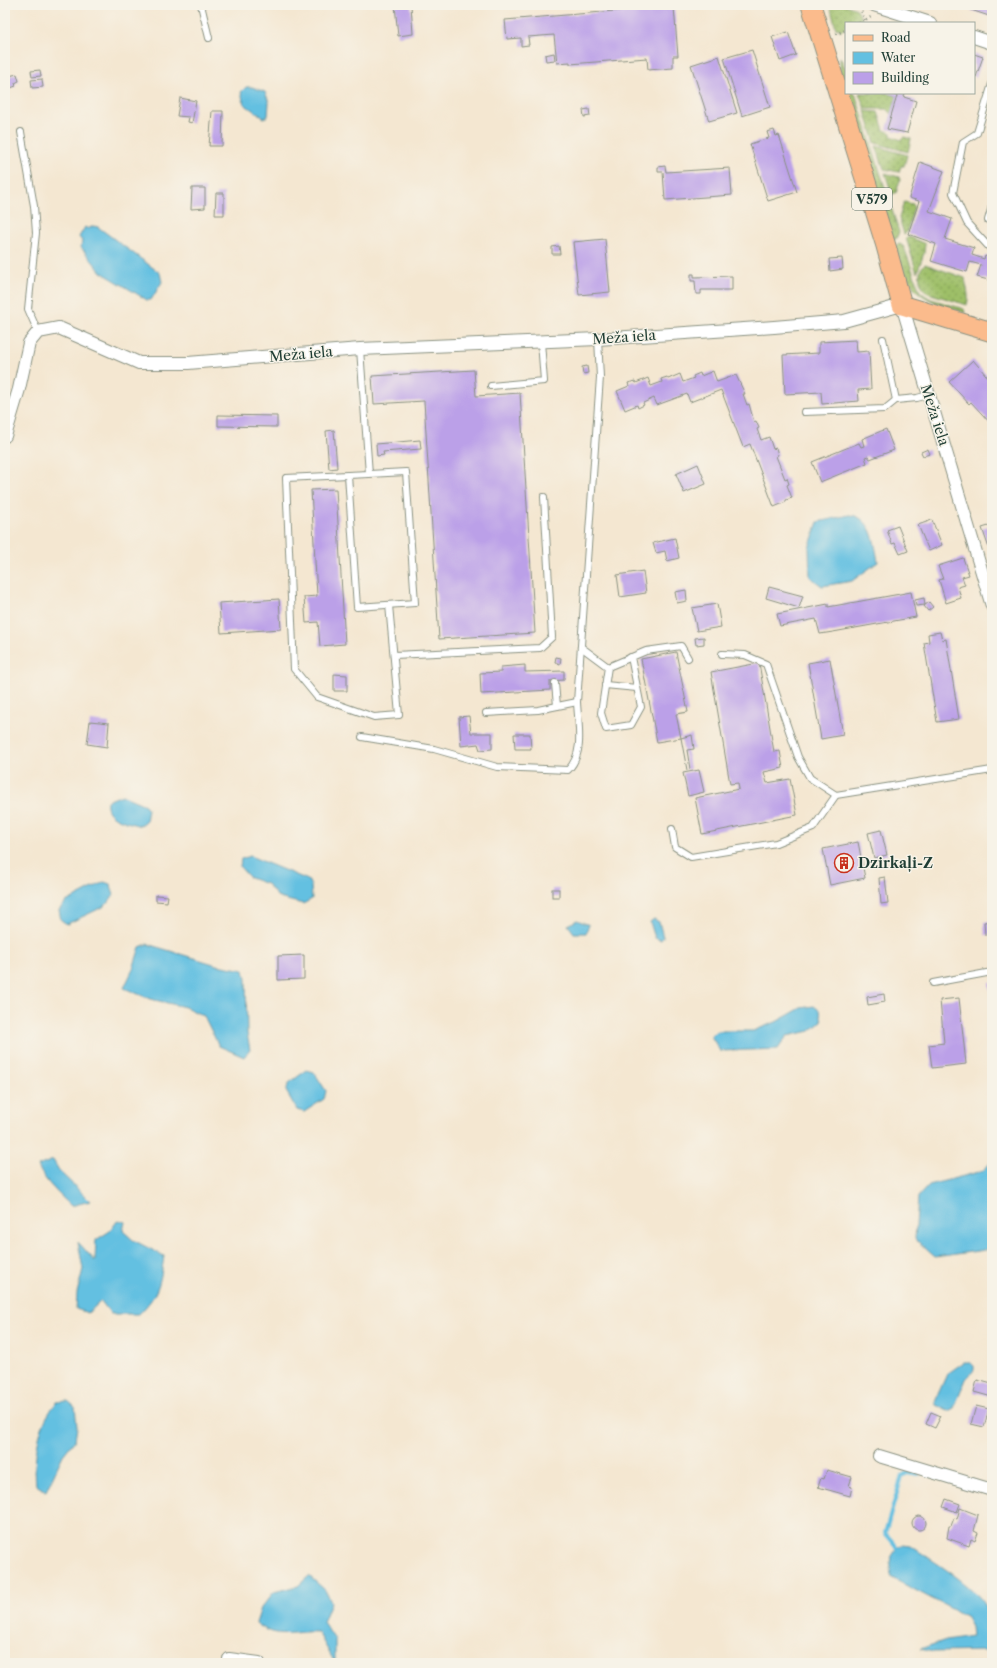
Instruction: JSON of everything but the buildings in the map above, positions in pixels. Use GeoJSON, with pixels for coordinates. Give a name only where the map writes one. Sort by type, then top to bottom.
{"type":"FeatureCollection","features":[{"type":"Feature","properties":{"kind":"main road","name":"V579"},"geometry":{"type":"LineString","coordinates":[[811,5],[886,246],[902,305]]}},
{"type":"Feature","properties":{"kind":"main road"},"geometry":{"type":"LineString","coordinates":[[902,305],[992,332]]}},
{"type":"Feature","properties":{"kind":"street"},"geometry":{"type":"LineString","coordinates":[[874,5],[927,22]]}},
{"type":"Feature","properties":{"kind":"street"},"geometry":{"type":"LineString","coordinates":[[975,37],[992,43]]}},
{"type":"Feature","properties":{"kind":"street","name":"Meža iela"},"geometry":{"type":"LineString","coordinates":[[38,332],[59,328],[139,363],[188,363],[360,349],[598,339],[844,320],[902,305],[992,606]]}},
{"type":"Feature","properties":{"kind":"street"},"geometry":{"type":"LineString","coordinates":[[5,436],[19,389],[29,343],[38,332]]}},
{"type":"Feature","properties":{"kind":"street"},"geometry":{"type":"LineString","coordinates":[[879,1456],[992,1490]]}},
{"type":"Feature","properties":{"kind":"street"},"geometry":{"type":"LineString","coordinates":[[229,1659],[259,1663]]}},
{"type":"Feature","properties":{"kind":"lane"},"geometry":{"type":"LineString","coordinates":[[201,5],[209,38]]}},
{"type":"Feature","properties":{"kind":"lane"},"geometry":{"type":"LineString","coordinates":[[992,84],[977,133],[963,142],[953,194],[967,223],[992,248]]}},
{"type":"Feature","properties":{"kind":"lane"},"geometry":{"type":"LineString","coordinates":[[21,132],[34,206],[36,233],[28,309],[38,332]]}},
{"type":"Feature","properties":{"kind":"lane"},"geometry":{"type":"LineString","coordinates":[[992,206],[988,220],[992,221]]}},
{"type":"Feature","properties":{"kind":"lane"},"geometry":{"type":"LineString","coordinates":[[362,737],[434,749],[497,767],[568,770],[575,763],[579,749],[577,702],[600,377],[598,339]]}},
{"type":"Feature","properties":{"kind":"lane"},"geometry":{"type":"LineString","coordinates":[[883,339],[896,400]]}},
{"type":"Feature","properties":{"kind":"lane"},"geometry":{"type":"LineString","coordinates":[[491,386],[544,381],[541,342]]}},
{"type":"Feature","properties":{"kind":"lane"},"geometry":{"type":"LineString","coordinates":[[360,349],[369,474]]}},
{"type":"Feature","properties":{"kind":"lane"},"geometry":{"type":"LineString","coordinates":[[804,412],[884,409],[896,400],[917,398],[928,395]]}},
{"type":"Feature","properties":{"kind":"lane"},"geometry":{"type":"LineString","coordinates":[[348,475],[357,607],[415,603],[406,472],[286,478],[294,668],[317,697],[374,717],[399,715],[389,605]]}},
{"type":"Feature","properties":{"kind":"lane"},"geometry":{"type":"LineString","coordinates":[[394,655],[540,648],[552,636],[544,497]]}},
{"type":"Feature","properties":{"kind":"lane"},"geometry":{"type":"LineString","coordinates":[[608,667],[646,650],[681,646],[688,658]]}},
{"type":"Feature","properties":{"kind":"lane"},"geometry":{"type":"LineString","coordinates":[[581,647],[608,667]]}},
{"type":"Feature","properties":{"kind":"lane"},"geometry":{"type":"LineString","coordinates":[[722,654],[745,655],[766,664],[798,757],[810,778],[836,795],[992,770]]}},
{"type":"Feature","properties":{"kind":"lane"},"geometry":{"type":"LineString","coordinates":[[608,667],[602,713],[606,729],[631,725],[641,707],[631,657]]}},
{"type":"Feature","properties":{"kind":"lane"},"geometry":{"type":"LineString","coordinates":[[555,683],[557,706]]}},
{"type":"Feature","properties":{"kind":"lane"},"geometry":{"type":"LineString","coordinates":[[605,685],[637,688]]}},
{"type":"Feature","properties":{"kind":"lane"},"geometry":{"type":"LineString","coordinates":[[486,713],[538,710],[577,702]]}},
{"type":"Feature","properties":{"kind":"lane"},"geometry":{"type":"LineString","coordinates":[[672,828],[675,847],[691,857],[776,843],[813,828],[836,795]]}},
{"type":"Feature","properties":{"kind":"lane"},"geometry":{"type":"LineString","coordinates":[[933,983],[992,972]]}},
{"type":"Feature","properties":{"kind":"path"},"geometry":{"type":"LineString","coordinates":[[860,8],[865,22]]}},
{"type":"Feature","properties":{"kind":"path"},"geometry":{"type":"LineString","coordinates":[[836,34],[845,30]]}},
{"type":"Feature","properties":{"kind":"green space"},"geometry":{"type":"Polygon","coordinates":[[[830,5],[846,5],[857,9],[862,20],[858,22],[845,22],[845,28],[840,31],[839,28],[836,29],[830,5]]]}},
{"type":"Feature","properties":{"kind":"green space"},"geometry":{"type":"Polygon","coordinates":[[[840,57],[845,67],[845,89],[840,73],[840,57]]]}},
{"type":"Feature","properties":{"kind":"green space"},"geometry":{"type":"Polygon","coordinates":[[[846,94],[855,94],[899,232],[896,239],[893,240],[846,94]]]}},
{"type":"Feature","properties":{"kind":"green space"},"geometry":{"type":"Polygon","coordinates":[[[859,94],[890,94],[897,96],[892,114],[887,109],[865,109],[859,94]]]}},
{"type":"Feature","properties":{"kind":"green space"},"geometry":{"type":"Polygon","coordinates":[[[865,111],[878,112],[884,130],[891,133],[891,136],[901,140],[904,137],[911,139],[908,152],[875,143],[865,111]]]}},
{"type":"Feature","properties":{"kind":"green space"},"geometry":{"type":"Polygon","coordinates":[[[876,146],[907,155],[904,166],[901,166],[899,172],[884,169],[876,146]]]}},
{"type":"Feature","properties":{"kind":"green space"},"geometry":{"type":"Polygon","coordinates":[[[885,173],[899,177],[900,180],[896,193],[892,194],[885,173]]]}},
{"type":"Feature","properties":{"kind":"green space"},"geometry":{"type":"Polygon","coordinates":[[[904,202],[913,204],[914,207],[907,232],[904,234],[899,218],[904,202]]]}},
{"type":"Feature","properties":{"kind":"green space"},"geometry":{"type":"Polygon","coordinates":[[[910,237],[925,244],[924,253],[917,273],[906,238],[910,237]]]}},
{"type":"Feature","properties":{"kind":"green space"},"geometry":{"type":"Polygon","coordinates":[[[900,244],[904,247],[920,292],[931,299],[964,309],[965,313],[936,303],[918,292],[911,284],[900,262],[895,246],[900,244]]]}},
{"type":"Feature","properties":{"kind":"green space"},"geometry":{"type":"Polygon","coordinates":[[[925,264],[965,278],[968,294],[967,305],[928,293],[922,287],[920,279],[920,271],[925,264]]]}},
{"type":"Feature","properties":{"kind":"water"},"geometry":{"type":"Polygon","coordinates":[[[246,87],[252,87],[265,92],[269,102],[268,116],[264,118],[244,104],[241,92],[246,87]]]}},
{"type":"Feature","properties":{"kind":"water"},"geometry":{"type":"Polygon","coordinates":[[[93,226],[98,227],[160,273],[162,282],[151,300],[147,300],[101,272],[81,247],[82,241],[79,237],[85,227],[88,229],[93,226]]]}},
{"type":"Feature","properties":{"kind":"water"},"geometry":{"type":"Polygon","coordinates":[[[849,515],[863,520],[871,532],[874,539],[878,562],[852,581],[822,586],[810,577],[809,548],[818,522],[849,515]]]}},
{"type":"Feature","properties":{"kind":"water"},"geometry":{"type":"Polygon","coordinates":[[[122,795],[145,805],[148,809],[146,821],[140,826],[123,821],[112,816],[109,812],[107,801],[122,795]]]}},
{"type":"Feature","properties":{"kind":"water"},"geometry":{"type":"Polygon","coordinates":[[[250,856],[308,880],[311,886],[312,899],[303,904],[279,898],[267,884],[250,878],[240,867],[241,859],[250,856]]]}},
{"type":"Feature","properties":{"kind":"water"},"geometry":{"type":"Polygon","coordinates":[[[104,882],[110,884],[114,895],[105,906],[67,924],[61,920],[59,910],[66,902],[104,882]]]}},
{"type":"Feature","properties":{"kind":"water"},"geometry":{"type":"Polygon","coordinates":[[[654,919],[659,922],[663,937],[661,940],[655,938],[650,922],[654,919]]]}},
{"type":"Feature","properties":{"kind":"water"},"geometry":{"type":"Polygon","coordinates":[[[577,920],[589,925],[586,933],[574,933],[568,925],[577,920]]]}},
{"type":"Feature","properties":{"kind":"water"},"geometry":{"type":"Polygon","coordinates":[[[147,944],[217,965],[244,970],[246,979],[247,1033],[250,1050],[244,1057],[219,1046],[204,1016],[185,1007],[150,999],[124,988],[133,969],[140,947],[147,944]]]}},
{"type":"Feature","properties":{"kind":"water"},"geometry":{"type":"Polygon","coordinates":[[[814,1006],[820,1011],[822,1021],[810,1031],[787,1036],[778,1049],[720,1051],[711,1036],[718,1031],[753,1031],[776,1022],[801,1008],[814,1006]]]}},
{"type":"Feature","properties":{"kind":"water"},"geometry":{"type":"Polygon","coordinates":[[[307,1070],[314,1072],[326,1091],[324,1099],[304,1112],[297,1110],[286,1091],[289,1083],[307,1070]]]}},
{"type":"Feature","properties":{"kind":"water"},"geometry":{"type":"Polygon","coordinates":[[[53,1160],[60,1172],[90,1201],[71,1206],[53,1188],[44,1177],[38,1166],[53,1160]]]}},
{"type":"Feature","properties":{"kind":"water"},"geometry":{"type":"Polygon","coordinates":[[[992,1161],[992,1249],[935,1257],[915,1239],[918,1197],[929,1185],[983,1171],[992,1161]]]}},
{"type":"Feature","properties":{"kind":"water"},"geometry":{"type":"Polygon","coordinates":[[[118,1220],[125,1222],[123,1231],[133,1240],[164,1256],[158,1288],[146,1307],[139,1314],[111,1314],[101,1301],[88,1313],[76,1309],[77,1293],[83,1269],[78,1242],[95,1261],[96,1240],[110,1231],[118,1220]]]}},
{"type":"Feature","properties":{"kind":"water"},"geometry":{"type":"Polygon","coordinates":[[[964,1362],[970,1362],[974,1366],[974,1370],[966,1379],[954,1408],[948,1411],[936,1405],[935,1401],[947,1374],[964,1362]]]}},
{"type":"Feature","properties":{"kind":"water"},"geometry":{"type":"Polygon","coordinates":[[[68,1401],[75,1407],[77,1427],[75,1440],[63,1455],[46,1491],[36,1485],[35,1463],[38,1441],[45,1420],[57,1402],[68,1401]]]}},
{"type":"Feature","properties":{"kind":"water"},"geometry":{"type":"Polygon","coordinates":[[[901,1545],[911,1546],[941,1566],[963,1582],[981,1600],[989,1613],[992,1630],[992,1651],[933,1652],[920,1649],[946,1640],[972,1636],[971,1627],[965,1616],[892,1578],[890,1560],[901,1545]]]}},
{"type":"Feature","properties":{"kind":"water"},"geometry":{"type":"Polygon","coordinates":[[[309,1576],[325,1590],[331,1602],[323,1622],[335,1640],[335,1663],[318,1632],[286,1634],[271,1632],[256,1623],[261,1608],[274,1592],[298,1586],[309,1576]]]}},
{"type":"Feature","properties":{"kind":"waterway"},"geometry":{"type":"LineString","coordinates":[[898,1548],[885,1533],[902,1476],[907,1473],[918,1475]]}},
{"type":"Feature","properties":{"kind":"place","name":"Dzirkaļi-Z"},"geometry":{"type":"Point","coordinates":[844,863]}}]}
